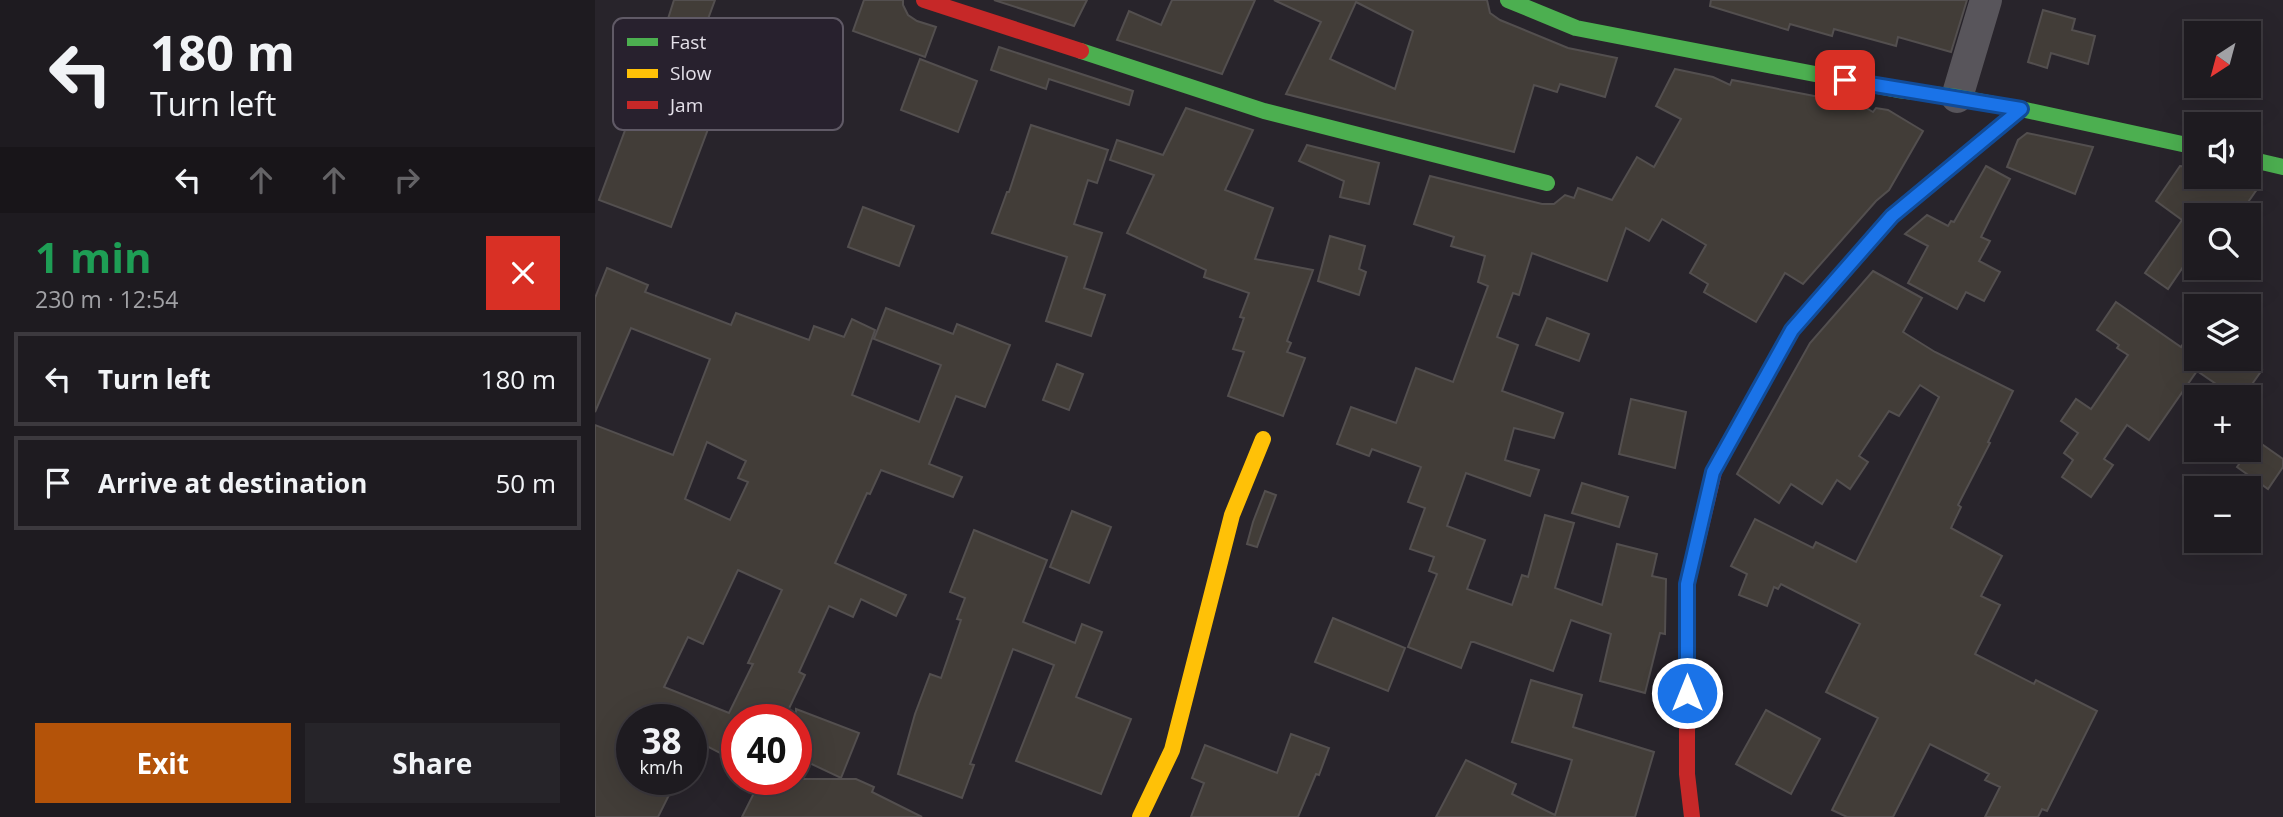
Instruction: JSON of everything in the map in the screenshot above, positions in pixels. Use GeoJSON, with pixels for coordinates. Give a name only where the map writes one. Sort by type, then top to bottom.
{"type":"FeatureCollection","features":[{"type":"Feature","properties":{"kind":"street"},"geometry":{"type":"LineString","coordinates":[[924,0],[1264,111],[1547,183]]}},
{"type":"Feature","properties":{"kind":"street"},"geometry":{"type":"LineString","coordinates":[[1508,0],[1576,28],[1898,90],[2021,109],[2184,144]]}},
{"type":"Feature","properties":{"kind":"street"},"geometry":{"type":"LineString","coordinates":[[1957,97],[1986,0]]}},
{"type":"Feature","properties":{"kind":"street"},"geometry":{"type":"LineString","coordinates":[[1692,817],[1687,774],[1687,584],[1713,472],[1792,330],[1892,216],[2021,109]]}},
{"type":"Feature","properties":{"kind":"street"},"geometry":{"type":"LineString","coordinates":[[2261,162],[2283,167]]}},
{"type":"Feature","properties":{"kind":"street"},"geometry":{"type":"LineString","coordinates":[[1140,817],[1171,750],[1232,515],[1263,439]]}},
{"type":"Feature","properties":{"kind":"building"},"geometry":{"type":"Polygon","coordinates":[[[674,0],[715,0],[708,18],[668,18],[674,0]]]}},
{"type":"Feature","properties":{"kind":"building"},"geometry":{"type":"Polygon","coordinates":[[[864,0],[903,0],[908,15],[936,27],[925,57],[853,31],[864,0]]]}},
{"type":"Feature","properties":{"kind":"building"},"geometry":{"type":"Polygon","coordinates":[[[994,0],[1087,0],[1074,26],[994,0]]]}},
{"type":"Feature","properties":{"kind":"building"},"geometry":{"type":"Polygon","coordinates":[[[1172,0],[1255,0],[1222,74],[1117,40],[1129,11],[1161,25],[1172,0]]]}},
{"type":"Feature","properties":{"kind":"building"},"geometry":{"type":"Polygon","coordinates":[[[1274,0],[1487,0],[1490,13],[1500,20],[1568,48],[1617,58],[1605,97],[1560,84],[1557,92],[1534,85],[1514,152],[1286,94],[1321,22],[1274,0]],[[1356,2],[1330,59],[1395,89],[1413,31],[1356,2]]]}},
{"type":"Feature","properties":{"kind":"building"},"geometry":{"type":"Polygon","coordinates":[[[1711,0],[1967,0],[1951,52],[1898,37],[1896,46],[1834,29],[1832,36],[1790,24],[1788,30],[1710,6],[1711,0]]]}},
{"type":"Feature","properties":{"kind":"building"},"geometry":{"type":"Polygon","coordinates":[[[2043,10],[2075,19],[2072,30],[2095,36],[2088,64],[2051,53],[2047,68],[2028,62],[2043,10]]]}},
{"type":"Feature","properties":{"kind":"building"},"geometry":{"type":"Polygon","coordinates":[[[999,47],[1133,91],[1129,105],[1049,79],[1046,89],[991,70],[999,47]]]}},
{"type":"Feature","properties":{"kind":"building"},"geometry":{"type":"Polygon","coordinates":[[[920,59],[977,81],[958,132],[901,110],[920,59]]]}},
{"type":"Feature","properties":{"kind":"building"},"geometry":{"type":"Polygon","coordinates":[[[1675,69],[1713,77],[1730,85],[1732,80],[1861,105],[1873,112],[1876,108],[1888,110],[1923,131],[1889,190],[1876,201],[1803,284],[1785,273],[1756,322],[1704,292],[1708,284],[1690,273],[1706,245],[1662,219],[1649,241],[1626,228],[1607,281],[1532,253],[1519,295],[1513,293],[1497,337],[1518,345],[1502,391],[1563,413],[1554,438],[1514,428],[1505,460],[1539,470],[1530,496],[1466,473],[1447,526],[1485,540],[1467,589],[1512,605],[1522,575],[1528,577],[1545,515],[1574,523],[1555,588],[1602,605],[1617,544],[1657,554],[1652,576],[1666,579],[1665,634],[1660,633],[1645,693],[1600,681],[1611,634],[1571,620],[1553,671],[1474,642],[1471,642],[1461,668],[1408,647],[1437,574],[1429,571],[1434,557],[1410,549],[1425,508],[1408,502],[1421,467],[1372,449],[1369,456],[1337,444],[1351,407],[1396,423],[1416,368],[1453,382],[1488,286],[1478,282],[1485,256],[1451,246],[1454,237],[1414,224],[1430,176],[1542,204],[1554,204],[1565,195],[1574,198],[1578,188],[1612,200],[1637,157],[1654,167],[1681,119],[1656,106],[1675,69]]]}},
{"type":"Feature","properties":{"kind":"building"},"geometry":{"type":"Polygon","coordinates":[[[1186,108],[1253,130],[1225,190],[1273,208],[1255,259],[1313,270],[1287,341],[1291,343],[1287,352],[1305,358],[1283,416],[1228,396],[1244,352],[1233,349],[1249,293],[1204,277],[1206,270],[1127,233],[1154,175],[1110,160],[1117,140],[1163,155],[1186,108]]]}},
{"type":"Feature","properties":{"kind":"building"},"geometry":{"type":"Polygon","coordinates":[[[1031,125],[1108,150],[1097,183],[1088,180],[1074,224],[1102,233],[1084,288],[1105,295],[1091,336],[1046,321],[1067,257],[992,233],[1031,125]]]}},
{"type":"Feature","properties":{"kind":"building"},"geometry":{"type":"Polygon","coordinates":[[[625,130],[708,130],[671,227],[599,200],[625,130]]]}},
{"type":"Feature","properties":{"kind":"building"},"geometry":{"type":"Polygon","coordinates":[[[2027,133],[2093,147],[2075,194],[2007,167],[2018,140],[2027,133]]]}},
{"type":"Feature","properties":{"kind":"building"},"geometry":{"type":"Polygon","coordinates":[[[1307,145],[1379,163],[1369,204],[1340,197],[1344,181],[1299,161],[1307,145]]]}},
{"type":"Feature","properties":{"kind":"building"},"geometry":{"type":"Polygon","coordinates":[[[1986,166],[2010,179],[1981,237],[1990,241],[1979,261],[2000,272],[1984,301],[1966,292],[1957,309],[1908,283],[1928,246],[1905,234],[1927,215],[1948,226],[1951,221],[1954,222],[1986,166]]]}},
{"type":"Feature","properties":{"kind":"building"},"geometry":{"type":"Polygon","coordinates":[[[2180,166],[2184,166],[2184,189],[2257,189],[2247,203],[2184,203],[2184,266],[2168,289],[2145,273],[2182,220],[2156,201],[2180,166]]]}},
{"type":"Feature","properties":{"kind":"building"},"geometry":{"type":"Polygon","coordinates":[[[863,207],[914,226],[899,266],[848,247],[863,207]]]}},
{"type":"Feature","properties":{"kind":"building"},"geometry":{"type":"Polygon","coordinates":[[[1330,236],[1365,246],[1359,269],[1366,272],[1359,295],[1318,281],[1330,236]]]}},
{"type":"Feature","properties":{"kind":"building"},"geometry":{"type":"Polygon","coordinates":[[[607,268],[648,285],[645,292],[731,325],[736,313],[809,340],[814,326],[844,337],[852,319],[875,330],[852,395],[919,422],[941,365],[874,339],[886,308],[953,334],[957,324],[1010,345],[985,407],[956,396],[929,464],[962,477],[953,497],[881,470],[870,494],[867,493],[835,563],[906,595],[896,616],[861,599],[853,617],[829,606],[799,672],[805,675],[791,704],[733,704],[753,664],[748,663],[782,590],[738,570],[703,644],[688,637],[664,687],[706,704],[616,704],[616,795],[669,795],[658,817],[595,817],[595,425],[673,455],[710,359],[631,328],[595,412],[595,298],[607,268]],[[707,442],[685,499],[730,520],[748,482],[738,478],[746,461],[707,442]]]}},
{"type":"Feature","properties":{"kind":"building"},"geometry":{"type":"Polygon","coordinates":[[[1873,271],[1922,298],[1903,332],[1935,352],[2013,391],[1958,505],[1961,507],[1951,528],[2002,556],[1981,596],[2000,605],[1975,654],[2034,684],[2036,680],[2097,711],[2047,811],[2042,809],[2038,817],[1985,817],[2000,787],[1985,780],[1989,774],[1930,744],[1893,817],[1847,817],[1832,810],[1878,718],[1826,692],[1860,624],[1781,584],[1778,589],[1774,587],[1767,606],[1739,595],[1747,574],[1731,566],[1755,519],[1813,548],[1816,542],[1856,562],[1939,397],[1920,385],[1899,416],[1889,411],[1859,456],[1868,462],[1850,489],[1837,480],[1822,504],[1791,484],[1779,503],[1737,474],[1810,343],[1873,271]]]}},
{"type":"Feature","properties":{"kind":"building"},"geometry":{"type":"Polygon","coordinates":[[[2116,302],[2181,347],[2184,342],[2184,371],[2197,371],[2187,385],[2184,385],[2184,390],[2149,440],[2127,425],[2104,459],[2113,465],[2091,497],[2062,477],[2073,460],[2064,453],[2078,433],[2061,421],[2076,399],[2091,409],[2128,355],[2117,348],[2119,345],[2097,330],[2116,302]]]}},
{"type":"Feature","properties":{"kind":"building"},"geometry":{"type":"Polygon","coordinates":[[[1547,318],[1589,334],[1579,361],[1536,345],[1547,318]]]}},
{"type":"Feature","properties":{"kind":"building"},"geometry":{"type":"Polygon","coordinates":[[[1057,364],[1083,374],[1069,410],[1043,400],[1057,364]]]}},
{"type":"Feature","properties":{"kind":"building"},"geometry":{"type":"Polygon","coordinates":[[[2262,370],[2251,385],[2217,385],[2197,371],[2262,370]]]}},
{"type":"Feature","properties":{"kind":"building"},"geometry":{"type":"Polygon","coordinates":[[[1631,399],[1686,412],[1675,468],[1619,454],[1631,399]]]}},
{"type":"Feature","properties":{"kind":"building"},"geometry":{"type":"Polygon","coordinates":[[[2261,444],[2283,459],[2283,467],[2268,489],[2261,484],[2261,476],[2250,476],[2237,467],[2241,462],[2261,462],[2261,444]]]}},
{"type":"Feature","properties":{"kind":"building"},"geometry":{"type":"Polygon","coordinates":[[[1582,483],[1628,497],[1619,527],[1572,513],[1582,483]]]}},
{"type":"Feature","properties":{"kind":"building"},"geometry":{"type":"Polygon","coordinates":[[[1265,491],[1276,495],[1257,547],[1247,544],[1265,491]]]}},
{"type":"Feature","properties":{"kind":"building"},"geometry":{"type":"Polygon","coordinates":[[[1072,511],[1111,527],[1089,583],[1050,567],[1072,511]]]}},
{"type":"Feature","properties":{"kind":"building"},"geometry":{"type":"Polygon","coordinates":[[[974,530],[1047,560],[1023,622],[1075,643],[1082,624],[1102,632],[1076,697],[1131,719],[1101,794],[1016,761],[1054,665],[1013,649],[970,764],[974,765],[962,798],[898,774],[930,674],[941,678],[961,620],[957,619],[965,598],[950,592],[974,530]]]}},
{"type":"Feature","properties":{"kind":"building"},"geometry":{"type":"Polygon","coordinates":[[[1333,618],[1405,648],[1388,691],[1315,662],[1333,618]]]}},
{"type":"Feature","properties":{"kind":"building"},"geometry":{"type":"Polygon","coordinates":[[[1531,680],[1582,695],[1573,727],[1654,752],[1635,817],[1436,817],[1466,760],[1516,784],[1512,794],[1555,815],[1572,760],[1512,742],[1531,680]]]}},
{"type":"Feature","properties":{"kind":"building"},"geometry":{"type":"Polygon","coordinates":[[[707,704],[721,710],[720,753],[707,746],[707,704]]]}},
{"type":"Feature","properties":{"kind":"building"},"geometry":{"type":"Polygon","coordinates":[[[1766,710],[1820,739],[1791,794],[1736,764],[1766,710]]]}},
{"type":"Feature","properties":{"kind":"building"},"geometry":{"type":"Polygon","coordinates":[[[812,715],[859,733],[841,778],[812,764],[812,715]]]}},
{"type":"Feature","properties":{"kind":"building"},"geometry":{"type":"Polygon","coordinates":[[[1291,734],[1329,748],[1298,817],[1191,817],[1204,783],[1192,778],[1205,745],[1277,773],[1291,734]]]}},
{"type":"Feature","properties":{"kind":"building"},"geometry":{"type":"Polygon","coordinates":[[[812,779],[856,779],[874,787],[872,792],[922,817],[742,817],[753,795],[812,795],[812,779]]]}},
{"type":"Feature","properties":{"kind":"traffic: fast"},"geometry":{"type":"LineString","coordinates":[[1508,0],[1576,28],[1898,90],[2021,109],[2184,144]]}},
{"type":"Feature","properties":{"kind":"traffic: fast"},"geometry":{"type":"LineString","coordinates":[[1081,51],[1264,111],[1547,183]]}},
{"type":"Feature","properties":{"kind":"traffic: fast"},"geometry":{"type":"LineString","coordinates":[[1715,468],[1792,330],[1892,216],[2021,109]]}},
{"type":"Feature","properties":{"kind":"traffic: fast"},"geometry":{"type":"LineString","coordinates":[[2261,162],[2283,167]]}},
{"type":"Feature","properties":{"kind":"traffic: slow"},"geometry":{"type":"LineString","coordinates":[[1140,817],[1172,750],[1232,515],[1263,439]]}},
{"type":"Feature","properties":{"kind":"traffic: jam"},"geometry":{"type":"LineString","coordinates":[[924,0],[1081,51]]}},
{"type":"Feature","properties":{"kind":"traffic: jam"},"geometry":{"type":"LineString","coordinates":[[1692,817],[1687,774],[1687,585],[1715,468]]}},
{"type":"Feature","properties":{"kind":"route"},"geometry":{"type":"LineString","coordinates":[[1687,693],[1687,584],[1713,472],[1792,330],[1892,216],[2021,109],[1845,80]]}}]}
